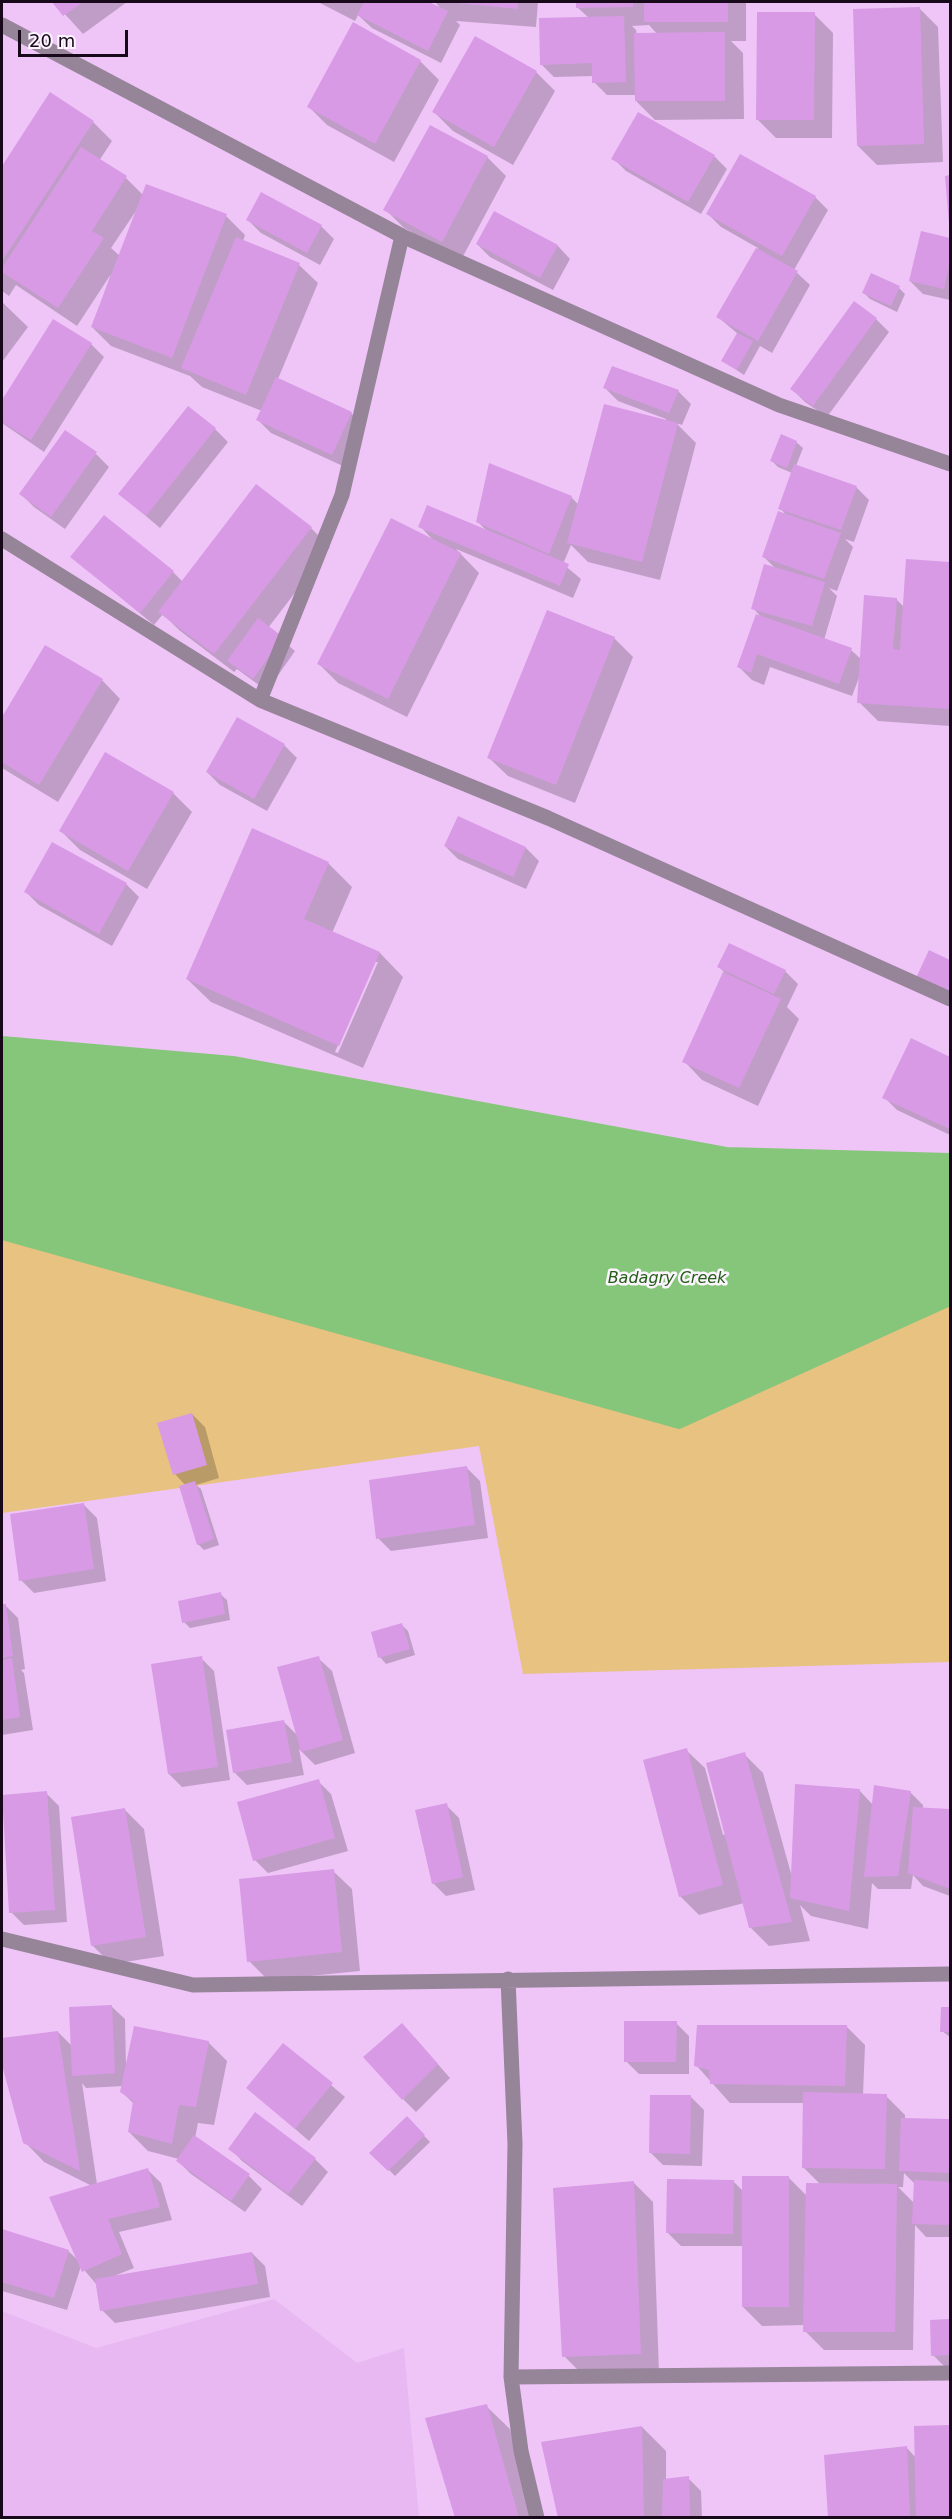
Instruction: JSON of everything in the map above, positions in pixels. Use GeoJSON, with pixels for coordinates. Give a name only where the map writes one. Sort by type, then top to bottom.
{"type":"FeatureCollection","features":[{"type":"Feature","properties":{"kind":"street"},"geometry":{"type":"LineString","coordinates":[[2,25],[402,237],[779,405],[951,464]]}},
{"type":"Feature","properties":{"kind":"street"},"geometry":{"type":"LineString","coordinates":[[261,700],[342,495],[402,237]]}},
{"type":"Feature","properties":{"kind":"street"},"geometry":{"type":"LineString","coordinates":[[2,539],[261,700],[548,818],[951,999]]}},
{"type":"Feature","properties":{"kind":"street"},"geometry":{"type":"LineString","coordinates":[[2,1939],[193,1985],[951,1974]]}},
{"type":"Feature","properties":{"kind":"street"},"geometry":{"type":"LineString","coordinates":[[508,1979],[515,2144],[511,2376],[521,2451],[537,2517]]}},
{"type":"Feature","properties":{"kind":"street"},"geometry":{"type":"LineString","coordinates":[[511,2376],[951,2373]]}},
{"type":"Feature","properties":{"kind":"shaded area"},"geometry":{"type":"Polygon","coordinates":[[[2,1235],[679,1424],[950,1301],[950,1662],[523,1674],[479,1446],[2,1513],[2,1235]]]}},
{"type":"Feature","properties":{"kind":"shaded area"},"geometry":{"type":"Polygon","coordinates":[[[274,2299],[357,2363],[404,2348],[419,2517],[2,2517],[2,2311],[96,2348],[274,2299]]]}},
{"type":"Feature","properties":{"kind":"water","name":"Badagry Creek"},"geometry":{"type":"Polygon","coordinates":[[[2,1041],[233,1061],[726,1152],[950,1158],[950,1301],[679,1424],[2,1235],[2,1041]]]}},
{"type":"Feature","properties":{"kind":"building"},"geometry":{"type":"Polygon","coordinates":[[[52,2],[83,2],[63,16],[52,2]]]}},
{"type":"Feature","properties":{"kind":"building"},"geometry":{"type":"Polygon","coordinates":[[[364,2],[429,2],[448,11],[428,51],[357,15],[364,2]]]}},
{"type":"Feature","properties":{"kind":"building"},"geometry":{"type":"Polygon","coordinates":[[[446,2],[518,2],[518,9],[446,2]]]}},
{"type":"Feature","properties":{"kind":"building"},"geometry":{"type":"Polygon","coordinates":[[[576,2],[633,2],[633,7],[576,8],[576,2]]]}},
{"type":"Feature","properties":{"kind":"building"},"geometry":{"type":"Polygon","coordinates":[[[644,2],[728,2],[728,22],[644,22],[644,2]]]}},
{"type":"Feature","properties":{"kind":"building"},"geometry":{"type":"Polygon","coordinates":[[[920,7],[924,144],[857,146],[853,9],[920,7]]]}},
{"type":"Feature","properties":{"kind":"building"},"geometry":{"type":"Polygon","coordinates":[[[757,12],[815,12],[814,120],[756,120],[757,12]]]}},
{"type":"Feature","properties":{"kind":"building"},"geometry":{"type":"Polygon","coordinates":[[[624,16],[626,82],[592,83],[592,63],[540,65],[539,18],[624,16]]]}},
{"type":"Feature","properties":{"kind":"building"},"geometry":{"type":"Polygon","coordinates":[[[353,22],[421,60],[375,144],[307,107],[353,22]]]}},
{"type":"Feature","properties":{"kind":"building"},"geometry":{"type":"Polygon","coordinates":[[[725,32],[725,101],[635,101],[634,33],[725,32]]]}},
{"type":"Feature","properties":{"kind":"building"},"geometry":{"type":"Polygon","coordinates":[[[475,36],[537,71],[494,147],[432,112],[475,36]]]}},
{"type":"Feature","properties":{"kind":"building"},"geometry":{"type":"Polygon","coordinates":[[[50,92],[94,121],[2,261],[2,166],[50,92]]]}},
{"type":"Feature","properties":{"kind":"building"},"geometry":{"type":"Polygon","coordinates":[[[638,112],[715,155],[688,202],[611,159],[638,112]]]}},
{"type":"Feature","properties":{"kind":"building"},"geometry":{"type":"Polygon","coordinates":[[[430,125],[488,156],[442,242],[383,210],[430,125]]]}},
{"type":"Feature","properties":{"kind":"building"},"geometry":{"type":"Polygon","coordinates":[[[81,147],[127,176],[92,231],[104,238],[58,308],[2,272],[2,268],[81,147]]]}},
{"type":"Feature","properties":{"kind":"building"},"geometry":{"type":"Polygon","coordinates":[[[740,154],[816,196],[782,256],[706,214],[740,154]]]}},
{"type":"Feature","properties":{"kind":"building"},"geometry":{"type":"Polygon","coordinates":[[[950,175],[950,223],[949,224],[945,176],[950,175]]]}},
{"type":"Feature","properties":{"kind":"building"},"geometry":{"type":"Polygon","coordinates":[[[146,184],[227,214],[172,358],[91,327],[146,184]]]}},
{"type":"Feature","properties":{"kind":"building"},"geometry":{"type":"Polygon","coordinates":[[[261,192],[322,225],[307,253],[246,220],[261,192]]]}},
{"type":"Feature","properties":{"kind":"building"},"geometry":{"type":"Polygon","coordinates":[[[494,211],[558,245],[540,278],[476,244],[494,211]]]}},
{"type":"Feature","properties":{"kind":"building"},"geometry":{"type":"Polygon","coordinates":[[[921,231],[950,238],[950,261],[944,289],[909,281],[921,231]]]}},
{"type":"Feature","properties":{"kind":"building"},"geometry":{"type":"Polygon","coordinates":[[[236,237],[300,263],[246,395],[181,368],[236,237]]]}},
{"type":"Feature","properties":{"kind":"building"},"geometry":{"type":"Polygon","coordinates":[[[756,248],[798,271],[758,341],[716,317],[756,248]]]}},
{"type":"Feature","properties":{"kind":"building"},"geometry":{"type":"Polygon","coordinates":[[[871,273],[900,286],[891,306],[862,293],[871,273]]]}},
{"type":"Feature","properties":{"kind":"building"},"geometry":{"type":"Polygon","coordinates":[[[854,301],[877,318],[813,406],[790,389],[854,301]]]}},
{"type":"Feature","properties":{"kind":"building"},"geometry":{"type":"Polygon","coordinates":[[[53,319],[92,343],[31,440],[2,422],[2,400],[53,319]]]}},
{"type":"Feature","properties":{"kind":"building"},"geometry":{"type":"Polygon","coordinates":[[[737,333],[753,341],[737,370],[721,361],[737,333]]]}},
{"type":"Feature","properties":{"kind":"building"},"geometry":{"type":"Polygon","coordinates":[[[612,366],[679,390],[669,413],[603,388],[612,366]]]}},
{"type":"Feature","properties":{"kind":"building"},"geometry":{"type":"Polygon","coordinates":[[[276,377],[352,412],[332,455],[256,420],[276,377]]]}},
{"type":"Feature","properties":{"kind":"building"},"geometry":{"type":"Polygon","coordinates":[[[604,404],[678,423],[642,562],[567,543],[604,404]]]}},
{"type":"Feature","properties":{"kind":"building"},"geometry":{"type":"Polygon","coordinates":[[[188,406],[216,428],[146,516],[118,494],[188,406]]]}},
{"type":"Feature","properties":{"kind":"building"},"geometry":{"type":"Polygon","coordinates":[[[65,430],[97,452],[51,517],[19,494],[65,430]]]}},
{"type":"Feature","properties":{"kind":"building"},"geometry":{"type":"Polygon","coordinates":[[[781,434],[797,441],[787,468],[770,461],[781,434]]]}},
{"type":"Feature","properties":{"kind":"building"},"geometry":{"type":"Polygon","coordinates":[[[489,463],[572,496],[549,554],[476,522],[489,463]]]}},
{"type":"Feature","properties":{"kind":"building"},"geometry":{"type":"Polygon","coordinates":[[[794,464],[857,486],[841,530],[778,509],[794,464]]]}},
{"type":"Feature","properties":{"kind":"building"},"geometry":{"type":"Polygon","coordinates":[[[256,484],[312,527],[214,654],[158,612],[256,484]]]}},
{"type":"Feature","properties":{"kind":"building"},"geometry":{"type":"Polygon","coordinates":[[[427,505],[569,564],[560,586],[418,527],[427,505]]]}},
{"type":"Feature","properties":{"kind":"building"},"geometry":{"type":"Polygon","coordinates":[[[778,511],[841,533],[824,579],[762,557],[778,511]]]}},
{"type":"Feature","properties":{"kind":"building"},"geometry":{"type":"Polygon","coordinates":[[[104,515],[174,571],[140,613],[70,557],[104,515]]]}},
{"type":"Feature","properties":{"kind":"building"},"geometry":{"type":"Polygon","coordinates":[[[391,518],[461,553],[388,699],[317,664],[391,518]]]}},
{"type":"Feature","properties":{"kind":"building"},"geometry":{"type":"Polygon","coordinates":[[[906,559],[950,562],[950,709],[857,703],[864,595],[897,598],[893,649],[900,650],[906,559]]]}},
{"type":"Feature","properties":{"kind":"building"},"geometry":{"type":"Polygon","coordinates":[[[764,564],[825,582],[812,626],[751,609],[764,564]]]}},
{"type":"Feature","properties":{"kind":"building"},"geometry":{"type":"Polygon","coordinates":[[[547,610],[615,637],[556,785],[487,758],[547,610]]]}},
{"type":"Feature","properties":{"kind":"building"},"geometry":{"type":"Polygon","coordinates":[[[756,614],[852,648],[839,684],[757,654],[751,673],[737,667],[756,614]]]}},
{"type":"Feature","properties":{"kind":"building"},"geometry":{"type":"Polygon","coordinates":[[[258,618],[283,637],[253,679],[227,661],[258,618]]]}},
{"type":"Feature","properties":{"kind":"building"},"geometry":{"type":"Polygon","coordinates":[[[45,645],[103,679],[39,785],[2,762],[2,717],[45,645]]]}},
{"type":"Feature","properties":{"kind":"building"},"geometry":{"type":"Polygon","coordinates":[[[237,717],[285,744],[254,799],[206,772],[237,717]]]}},
{"type":"Feature","properties":{"kind":"building"},"geometry":{"type":"Polygon","coordinates":[[[105,752],[174,792],[128,871],[59,831],[105,752]]]}},
{"type":"Feature","properties":{"kind":"building"},"geometry":{"type":"Polygon","coordinates":[[[458,816],[526,847],[513,877],[444,846],[458,816]]]}},
{"type":"Feature","properties":{"kind":"building"},"geometry":{"type":"Polygon","coordinates":[[[252,828],[329,862],[304,919],[380,952],[339,1046],[186,979],[252,828]]]}},
{"type":"Feature","properties":{"kind":"building"},"geometry":{"type":"Polygon","coordinates":[[[52,842],[127,883],[99,934],[24,892],[52,842]]]}},
{"type":"Feature","properties":{"kind":"building"},"geometry":{"type":"Polygon","coordinates":[[[729,943],[786,970],[774,994],[717,967],[729,943]]]}},
{"type":"Feature","properties":{"kind":"building"},"geometry":{"type":"Polygon","coordinates":[[[929,950],[950,960],[950,993],[916,978],[929,950]]]}},
{"type":"Feature","properties":{"kind":"building"},"geometry":{"type":"Polygon","coordinates":[[[723,972],[781,999],[739,1088],[682,1062],[723,972]]]}},
{"type":"Feature","properties":{"kind":"building"},"geometry":{"type":"Polygon","coordinates":[[[911,1038],[950,1057],[950,1129],[882,1098],[911,1038]]]}},
{"type":"Feature","properties":{"kind":"building"},"geometry":{"type":"Polygon","coordinates":[[[192,1413],[207,1465],[173,1475],[157,1423],[192,1413]]]}},
{"type":"Feature","properties":{"kind":"building"},"geometry":{"type":"Polygon","coordinates":[[[467,1466],[475,1525],[376,1539],[369,1480],[467,1466]]]}},
{"type":"Feature","properties":{"kind":"building"},"geometry":{"type":"Polygon","coordinates":[[[195,1481],[214,1539],[197,1545],[179,1486],[195,1481]]]}},
{"type":"Feature","properties":{"kind":"building"},"geometry":{"type":"Polygon","coordinates":[[[84,1503],[94,1569],[19,1581],[10,1514],[84,1503]]]}},
{"type":"Feature","properties":{"kind":"building"},"geometry":{"type":"Polygon","coordinates":[[[221,1592],[225,1614],[182,1623],[178,1601],[221,1592]]]}},
{"type":"Feature","properties":{"kind":"building"},"geometry":{"type":"Polygon","coordinates":[[[2,1604],[6,1604],[13,1656],[2,1658],[2,1604]]]}},
{"type":"Feature","properties":{"kind":"building"},"geometry":{"type":"Polygon","coordinates":[[[402,1623],[410,1649],[378,1658],[371,1632],[402,1623]]]}},
{"type":"Feature","properties":{"kind":"building"},"geometry":{"type":"Polygon","coordinates":[[[202,1656],[218,1767],[168,1774],[151,1664],[202,1656]]]}},
{"type":"Feature","properties":{"kind":"building"},"geometry":{"type":"Polygon","coordinates":[[[319,1656],[343,1740],[301,1752],[277,1667],[319,1656]]]}},
{"type":"Feature","properties":{"kind":"building"},"geometry":{"type":"Polygon","coordinates":[[[12,1658],[20,1717],[2,1720],[2,1660],[12,1658]]]}},
{"type":"Feature","properties":{"kind":"building"},"geometry":{"type":"Polygon","coordinates":[[[284,1720],[292,1762],[233,1773],[226,1730],[284,1720]]]}},
{"type":"Feature","properties":{"kind":"building"},"geometry":{"type":"Polygon","coordinates":[[[687,1748],[723,1885],[679,1897],[643,1760],[687,1748]]]}},
{"type":"Feature","properties":{"kind":"building"},"geometry":{"type":"Polygon","coordinates":[[[745,1752],[792,1922],[749,1928],[706,1763],[745,1752]]]}},
{"type":"Feature","properties":{"kind":"building"},"geometry":{"type":"Polygon","coordinates":[[[319,1779],[335,1838],[253,1861],[237,1802],[319,1779]]]}},
{"type":"Feature","properties":{"kind":"building"},"geometry":{"type":"Polygon","coordinates":[[[795,1784],[860,1789],[849,1911],[790,1898],[795,1784]]]}},
{"type":"Feature","properties":{"kind":"building"},"geometry":{"type":"Polygon","coordinates":[[[874,1785],[911,1791],[898,1876],[864,1877],[874,1785]]]}},
{"type":"Feature","properties":{"kind":"building"},"geometry":{"type":"Polygon","coordinates":[[[47,1791],[55,1910],[9,1913],[2,1795],[47,1791]]]}},
{"type":"Feature","properties":{"kind":"building"},"geometry":{"type":"Polygon","coordinates":[[[447,1803],[463,1877],[432,1884],[415,1810],[447,1803]]]}},
{"type":"Feature","properties":{"kind":"building"},"geometry":{"type":"Polygon","coordinates":[[[913,1807],[950,1809],[950,1889],[908,1873],[913,1807]]]}},
{"type":"Feature","properties":{"kind":"building"},"geometry":{"type":"Polygon","coordinates":[[[125,1808],[146,1937],[91,1946],[71,1817],[125,1808]]]}},
{"type":"Feature","properties":{"kind":"building"},"geometry":{"type":"Polygon","coordinates":[[[334,1869],[342,1952],[247,1962],[239,1879],[334,1869]]]}},
{"type":"Feature","properties":{"kind":"building"},"geometry":{"type":"Polygon","coordinates":[[[112,2005],[115,2073],[72,2076],[69,2007],[112,2005]]]}},
{"type":"Feature","properties":{"kind":"building"},"geometry":{"type":"Polygon","coordinates":[[[941,2007],[950,2007],[950,2032],[940,2032],[941,2007]]]}},
{"type":"Feature","properties":{"kind":"building"},"geometry":{"type":"Polygon","coordinates":[[[624,2021],[677,2021],[676,2062],[624,2062],[624,2021]]]}},
{"type":"Feature","properties":{"kind":"building"},"geometry":{"type":"Polygon","coordinates":[[[402,2023],[438,2064],[402,2100],[363,2057],[402,2023]]]}},
{"type":"Feature","properties":{"kind":"building"},"geometry":{"type":"Polygon","coordinates":[[[697,2025],[847,2025],[845,2086],[710,2084],[709,2070],[694,2066],[697,2025]]]}},
{"type":"Feature","properties":{"kind":"building"},"geometry":{"type":"Polygon","coordinates":[[[134,2026],[209,2041],[196,2107],[179,2105],[172,2144],[128,2132],[133,2101],[120,2092],[134,2026]]]}},
{"type":"Feature","properties":{"kind":"building"},"geometry":{"type":"Polygon","coordinates":[[[58,2031],[80,2171],[23,2143],[2,2065],[2,2038],[58,2031]]]}},
{"type":"Feature","properties":{"kind":"building"},"geometry":{"type":"Polygon","coordinates":[[[283,2043],[333,2083],[295,2129],[246,2088],[283,2043]]]}},
{"type":"Feature","properties":{"kind":"building"},"geometry":{"type":"Polygon","coordinates":[[[803,2092],[887,2094],[885,2169],[802,2168],[803,2092]]]}},
{"type":"Feature","properties":{"kind":"building"},"geometry":{"type":"Polygon","coordinates":[[[650,2095],[691,2095],[690,2154],[649,2153],[650,2095]]]}},
{"type":"Feature","properties":{"kind":"building"},"geometry":{"type":"Polygon","coordinates":[[[255,2112],[316,2158],[288,2194],[228,2149],[255,2112]]]}},
{"type":"Feature","properties":{"kind":"building"},"geometry":{"type":"Polygon","coordinates":[[[407,2116],[425,2135],[388,2171],[369,2153],[407,2116]]]}},
{"type":"Feature","properties":{"kind":"building"},"geometry":{"type":"Polygon","coordinates":[[[901,2118],[950,2119],[950,2173],[899,2171],[901,2118]]]}},
{"type":"Feature","properties":{"kind":"building"},"geometry":{"type":"Polygon","coordinates":[[[194,2135],[250,2174],[231,2201],[176,2161],[194,2135]]]}},
{"type":"Feature","properties":{"kind":"building"},"geometry":{"type":"Polygon","coordinates":[[[148,2168],[160,2207],[108,2219],[122,2254],[82,2272],[49,2197],[148,2168]]]}},
{"type":"Feature","properties":{"kind":"building"},"geometry":{"type":"Polygon","coordinates":[[[742,2176],[789,2176],[789,2307],[742,2307],[742,2176]]]}},
{"type":"Feature","properties":{"kind":"building"},"geometry":{"type":"Polygon","coordinates":[[[667,2179],[734,2180],[733,2234],[666,2233],[667,2179]]]}},
{"type":"Feature","properties":{"kind":"building"},"geometry":{"type":"Polygon","coordinates":[[[914,2180],[950,2182],[950,2225],[912,2224],[914,2180]]]}},
{"type":"Feature","properties":{"kind":"building"},"geometry":{"type":"Polygon","coordinates":[[[634,2181],[641,2354],[562,2357],[553,2188],[634,2181]]]}},
{"type":"Feature","properties":{"kind":"building"},"geometry":{"type":"Polygon","coordinates":[[[806,2183],[897,2184],[895,2332],[803,2332],[806,2183]]]}},
{"type":"Feature","properties":{"kind":"building"},"geometry":{"type":"Polygon","coordinates":[[[2,2229],[69,2250],[54,2298],[2,2282],[2,2229]]]}},
{"type":"Feature","properties":{"kind":"building"},"geometry":{"type":"Polygon","coordinates":[[[252,2252],[258,2284],[100,2311],[95,2279],[252,2252]]]}},
{"type":"Feature","properties":{"kind":"building"},"geometry":{"type":"Polygon","coordinates":[[[950,2319],[950,2355],[931,2356],[930,2320],[950,2319]]]}},
{"type":"Feature","properties":{"kind":"building"},"geometry":{"type":"Polygon","coordinates":[[[487,2404],[519,2518],[455,2518],[425,2418],[487,2404]]]}},
{"type":"Feature","properties":{"kind":"building"},"geometry":{"type":"Polygon","coordinates":[[[950,2425],[950,2518],[916,2518],[914,2426],[950,2425]]]}},
{"type":"Feature","properties":{"kind":"building"},"geometry":{"type":"Polygon","coordinates":[[[642,2426],[644,2518],[558,2518],[541,2442],[642,2426]]]}},
{"type":"Feature","properties":{"kind":"building"},"geometry":{"type":"Polygon","coordinates":[[[907,2446],[910,2518],[828,2518],[824,2455],[907,2446]]]}},
{"type":"Feature","properties":{"kind":"building"},"geometry":{"type":"Polygon","coordinates":[[[689,2476],[690,2518],[662,2518],[663,2479],[689,2476]]]}},
{"type":"Feature","properties":{"kind":"waterway"},"geometry":{"type":"LineString","coordinates":[[2,1041],[233,1061],[726,1152],[950,1158]]}},
{"type":"Feature","properties":{"kind":"waterway"},"geometry":{"type":"LineString","coordinates":[[2,1235],[679,1424],[950,1301]]}}]}
